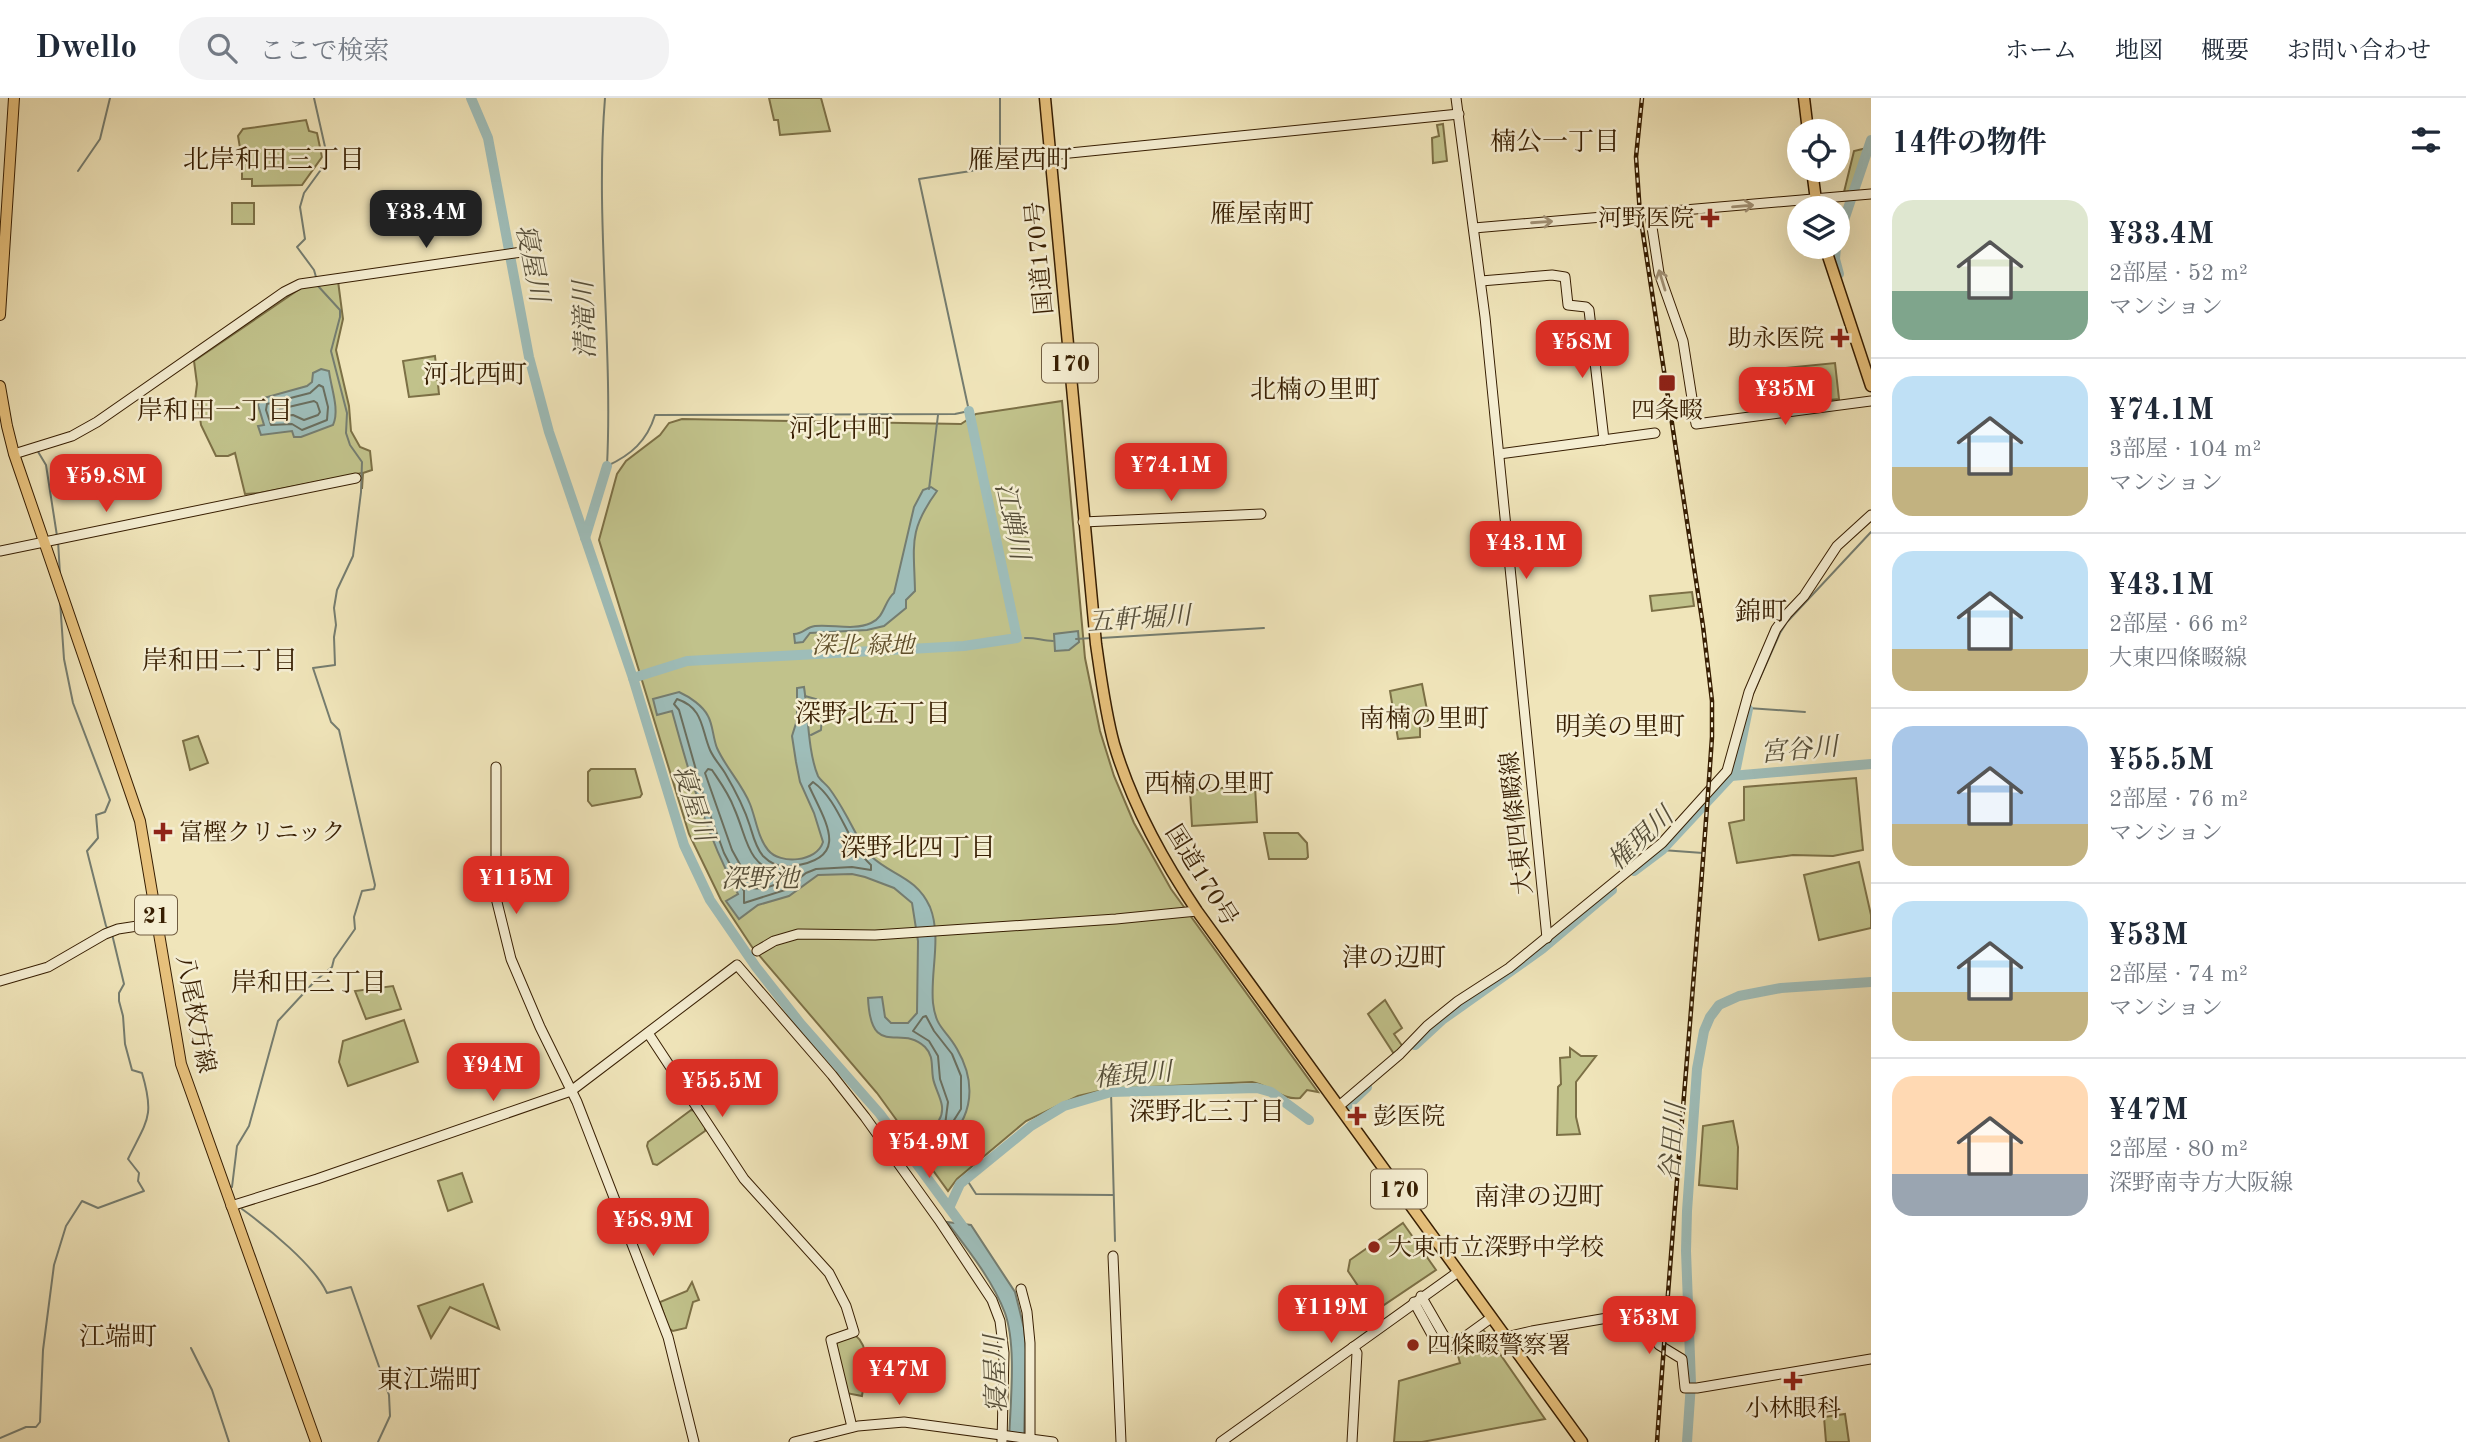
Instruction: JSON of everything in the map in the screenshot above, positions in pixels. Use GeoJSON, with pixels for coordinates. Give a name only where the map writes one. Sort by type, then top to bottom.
{"type":"FeatureCollection","features":[{"type":"Feature","properties":{"kind":"highway","name":"国道170号"},"geometry":{"type":"LineString","coordinates":[[1045,98],[1094,629],[1107,715],[1123,771],[1157,847],[1197,912],[1581,1442]]}},
{"type":"Feature","properties":{"kind":"highway"},"geometry":{"type":"LineString","coordinates":[[1804,98],[1807,119]]}},
{"type":"Feature","properties":{"kind":"highway"},"geometry":{"type":"LineString","coordinates":[[1829,259],[1871,386]]}},
{"type":"Feature","properties":{"kind":"main road"},"geometry":{"type":"LineString","coordinates":[[0,315],[4,202],[14,98]]}},
{"type":"Feature","properties":{"kind":"main road","name":"八尾枚方線"},"geometry":{"type":"LineString","coordinates":[[0,386],[6,426],[14,454],[140,821],[181,1064],[316,1442]]}},
{"type":"Feature","properties":{"kind":"street","name":"大東四條畷線"},"geometry":{"type":"LineString","coordinates":[[1456,98],[1481,281],[1547,938]]}},
{"type":"Feature","properties":{"kind":"street"},"geometry":{"type":"LineString","coordinates":[[1050,155],[1459,114]]}},
{"type":"Feature","properties":{"kind":"street"},"geometry":{"type":"LineString","coordinates":[[1850,196],[1871,194]]}},
{"type":"Feature","properties":{"kind":"street"},"geometry":{"type":"LineString","coordinates":[[1474,229],[1787,206]]}},
{"type":"Feature","properties":{"kind":"street"},"geometry":{"type":"LineString","coordinates":[[1650,214],[1659,273],[1683,344],[1696,424],[1871,401]]}},
{"type":"Feature","properties":{"kind":"street"},"geometry":{"type":"LineString","coordinates":[[14,454],[72,436],[97,422],[284,292],[300,284],[520,253]]}},
{"type":"Feature","properties":{"kind":"street"},"geometry":{"type":"LineString","coordinates":[[1481,281],[1552,275],[1565,277],[1567,305],[1586,307],[1589,310],[1604,440]]}},
{"type":"Feature","properties":{"kind":"street"},"geometry":{"type":"LineString","coordinates":[[1499,453],[1655,433]]}},
{"type":"Feature","properties":{"kind":"street"},"geometry":{"type":"LineString","coordinates":[[0,551],[356,478]]}},
{"type":"Feature","properties":{"kind":"street"},"geometry":{"type":"LineString","coordinates":[[1083,522],[1261,514]]}},
{"type":"Feature","properties":{"kind":"street"},"geometry":{"type":"LineString","coordinates":[[1339,1106],[1400,1054],[1427,1026],[1458,1001],[1509,968],[1662,842],[1727,771],[1749,692],[1776,629],[1804,596],[1837,546],[1871,515]]}},
{"type":"Feature","properties":{"kind":"street"},"geometry":{"type":"LineString","coordinates":[[496,766],[496,898],[518,977],[578,1102],[668,1337],[694,1442]]}},
{"type":"Feature","properties":{"kind":"street"},"geometry":{"type":"LineString","coordinates":[[757,951],[774,941],[798,934],[875,935],[1197,912]]}},
{"type":"Feature","properties":{"kind":"street"},"geometry":{"type":"LineString","coordinates":[[0,981],[48,967],[104,934],[157,923]]}},
{"type":"Feature","properties":{"kind":"street"},"geometry":{"type":"LineString","coordinates":[[231,1206],[330,1175],[571,1091],[737,965],[832,1074],[865,1117],[992,1300],[1000,1321],[1004,1353],[1004,1438]]}},
{"type":"Feature","properties":{"kind":"street"},"geometry":{"type":"LineString","coordinates":[[648,1033],[744,1179],[829,1273],[839,1291],[854,1332],[831,1340],[852,1427]]}},
{"type":"Feature","properties":{"kind":"street"},"geometry":{"type":"LineString","coordinates":[[1113,1256],[1121,1442]]}},
{"type":"Feature","properties":{"kind":"street"},"geometry":{"type":"LineString","coordinates":[[1221,1442],[1458,1272]]}},
{"type":"Feature","properties":{"kind":"street"},"geometry":{"type":"LineString","coordinates":[[1021,1289],[1027,1312],[1030,1343],[1028,1439]]}},
{"type":"Feature","properties":{"kind":"street"},"geometry":{"type":"LineString","coordinates":[[1418,1299],[1447,1341],[1455,1344],[1491,1318]]}},
{"type":"Feature","properties":{"kind":"street"},"geometry":{"type":"LineString","coordinates":[[1506,1337],[1642,1312],[1658,1345],[1682,1359],[1689,1388],[1871,1359]]}},
{"type":"Feature","properties":{"kind":"street"},"geometry":{"type":"LineString","coordinates":[[1352,1442],[1357,1353],[1353,1348]]}},
{"type":"Feature","properties":{"kind":"street"},"geometry":{"type":"LineString","coordinates":[[794,1442],[852,1427],[904,1422],[944,1426],[1004,1438],[1053,1442]]}},
{"type":"Feature","properties":{"kind":"green space"},"geometry":{"type":"Polygon","coordinates":[[[769,98],[821,98],[830,131],[780,135],[778,120],[774,120],[769,98]]]}},
{"type":"Feature","properties":{"kind":"green space"},"geometry":{"type":"Polygon","coordinates":[[[306,120],[309,131],[317,133],[322,157],[302,185],[252,186],[252,179],[242,179],[238,136],[243,129],[306,120]]]}},
{"type":"Feature","properties":{"kind":"green space"},"geometry":{"type":"Polygon","coordinates":[[[1443,124],[1447,161],[1433,163],[1432,138],[1439,136],[1437,125],[1443,124]]]}},
{"type":"Feature","properties":{"kind":"green space"},"geometry":{"type":"Polygon","coordinates":[[[1867,148],[1851,191],[1844,192],[1846,182],[1850,182],[1854,151],[1867,148]]]}},
{"type":"Feature","properties":{"kind":"green space"},"geometry":{"type":"Polygon","coordinates":[[[232,203],[254,203],[254,224],[232,224],[232,203]]]}},
{"type":"Feature","properties":{"kind":"green space"},"geometry":{"type":"Polygon","coordinates":[[[338,281],[343,319],[336,350],[349,406],[351,431],[360,447],[370,451],[372,470],[363,473],[362,489],[362,473],[245,494],[235,453],[216,456],[201,425],[195,400],[197,384],[194,361],[301,288],[338,281]]]}},
{"type":"Feature","properties":{"kind":"green space"},"geometry":{"type":"Polygon","coordinates":[[[435,356],[439,394],[409,397],[403,361],[435,356]]]}},
{"type":"Feature","properties":{"kind":"green space"},"geometry":{"type":"Polygon","coordinates":[[[1835,363],[1839,399],[1761,407],[1757,371],[1835,363]]]}},
{"type":"Feature","properties":{"kind":"green space","name":"深北 緑地"},"geometry":{"type":"Polygon","coordinates":[[[1062,401],[1085,658],[1100,731],[1114,776],[1134,823],[1171,889],[1318,1092],[1307,1090],[1300,1098],[1294,1098],[1252,1082],[1108,1089],[1078,1096],[1026,1121],[957,1179],[948,1191],[877,1093],[752,947],[721,900],[689,834],[599,540],[617,474],[626,461],[660,435],[669,423],[682,419],[961,424],[976,414],[1062,401]]]}},
{"type":"Feature","properties":{"kind":"green space"},"geometry":{"type":"Polygon","coordinates":[[[1692,592],[1694,606],[1652,611],[1650,596],[1692,592]]]}},
{"type":"Feature","properties":{"kind":"green space"},"geometry":{"type":"Polygon","coordinates":[[[1422,684],[1428,724],[1420,724],[1420,737],[1398,739],[1390,691],[1422,684]]]}},
{"type":"Feature","properties":{"kind":"green space"},"geometry":{"type":"Polygon","coordinates":[[[198,736],[208,763],[190,770],[183,741],[198,736]]]}},
{"type":"Feature","properties":{"kind":"green space"},"geometry":{"type":"Polygon","coordinates":[[[591,769],[635,769],[642,794],[640,797],[592,806],[588,801],[588,772],[591,769]]]}},
{"type":"Feature","properties":{"kind":"green space"},"geometry":{"type":"Polygon","coordinates":[[[1856,778],[1863,850],[1833,856],[1793,855],[1737,863],[1729,823],[1744,820],[1744,787],[1856,778]]]}},
{"type":"Feature","properties":{"kind":"green space"},"geometry":{"type":"Polygon","coordinates":[[[1255,786],[1257,822],[1192,826],[1190,790],[1255,786]]]}},
{"type":"Feature","properties":{"kind":"green space"},"geometry":{"type":"Polygon","coordinates":[[[1264,833],[1298,833],[1307,843],[1308,857],[1269,859],[1264,833]]]}},
{"type":"Feature","properties":{"kind":"green space"},"geometry":{"type":"Polygon","coordinates":[[[1859,862],[1871,915],[1871,928],[1819,940],[1804,875],[1859,862]]]}},
{"type":"Feature","properties":{"kind":"green space"},"geometry":{"type":"Polygon","coordinates":[[[393,986],[401,1009],[366,1019],[355,991],[393,986]]]}},
{"type":"Feature","properties":{"kind":"green space"},"geometry":{"type":"Polygon","coordinates":[[[1385,1000],[1402,1028],[1394,1034],[1403,1047],[1394,1054],[1368,1014],[1385,1000]]]}},
{"type":"Feature","properties":{"kind":"green space"},"geometry":{"type":"Polygon","coordinates":[[[404,1020],[418,1062],[348,1086],[339,1062],[343,1041],[404,1020]]]}},
{"type":"Feature","properties":{"kind":"green space"},"geometry":{"type":"Polygon","coordinates":[[[1570,1048],[1581,1056],[1596,1056],[1576,1082],[1576,1117],[1580,1134],[1557,1135],[1560,1058],[1570,1057],[1570,1048]]]}},
{"type":"Feature","properties":{"kind":"green space"},"geometry":{"type":"Polygon","coordinates":[[[691,1110],[696,1111],[705,1131],[657,1165],[653,1164],[648,1142],[691,1110]]]}},
{"type":"Feature","properties":{"kind":"green space"},"geometry":{"type":"Polygon","coordinates":[[[1733,1121],[1738,1147],[1737,1189],[1699,1185],[1703,1126],[1733,1121]]]}},
{"type":"Feature","properties":{"kind":"green space"},"geometry":{"type":"Polygon","coordinates":[[[462,1173],[472,1202],[448,1211],[438,1181],[462,1173]]]}},
{"type":"Feature","properties":{"kind":"green space"},"geometry":{"type":"Polygon","coordinates":[[[1403,1223],[1436,1270],[1375,1311],[1348,1271],[1350,1260],[1403,1223]]]}},
{"type":"Feature","properties":{"kind":"green space"},"geometry":{"type":"Polygon","coordinates":[[[692,1282],[699,1300],[693,1302],[686,1328],[673,1331],[668,1328],[660,1302],[687,1291],[692,1282]]]}},
{"type":"Feature","properties":{"kind":"green space"},"geometry":{"type":"Polygon","coordinates":[[[483,1284],[499,1329],[450,1307],[431,1338],[418,1306],[483,1284]]]}},
{"type":"Feature","properties":{"kind":"green space"},"geometry":{"type":"Polygon","coordinates":[[[1482,1328],[1545,1419],[1422,1442],[1394,1442],[1399,1381],[1460,1363],[1456,1348],[1482,1328]]]}},
{"type":"Feature","properties":{"kind":"green space"},"geometry":{"type":"Polygon","coordinates":[[[855,1335],[864,1347],[865,1355],[866,1372],[862,1396],[846,1393],[835,1345],[855,1335]]]}},
{"type":"Feature","properties":{"kind":"green space"},"geometry":{"type":"Polygon","coordinates":[[[1845,1414],[1849,1442],[1826,1442],[1824,1417],[1845,1414]]]}},
{"type":"Feature","properties":{"kind":"water"},"geometry":{"type":"Polygon","coordinates":[[[321,369],[329,371],[335,406],[333,425],[301,437],[294,437],[292,431],[261,435],[258,426],[264,425],[258,405],[260,399],[307,386],[312,382],[313,373],[321,369]]]}},
{"type":"Feature","properties":{"kind":"water"},"geometry":{"type":"Polygon","coordinates":[[[931,487],[937,491],[917,528],[914,549],[915,591],[906,600],[906,608],[884,626],[867,630],[810,633],[803,642],[795,643],[794,634],[812,627],[857,627],[871,623],[879,617],[894,593],[914,507],[923,490],[931,487]]]}},
{"type":"Feature","properties":{"kind":"water"},"geometry":{"type":"Polygon","coordinates":[[[1078,631],[1079,642],[1069,650],[1055,651],[1054,634],[1078,631]]]}},
{"type":"Feature","properties":{"kind":"water","name":"深野池"},"geometry":{"type":"Polygon","coordinates":[[[804,687],[810,744],[818,776],[836,798],[871,856],[910,882],[930,907],[935,930],[934,1012],[964,1063],[969,1091],[964,1118],[947,1140],[934,1150],[923,1135],[939,1120],[942,1109],[933,1078],[930,1054],[916,1041],[881,1035],[870,1017],[868,998],[882,997],[885,1017],[891,1023],[908,1023],[917,1013],[918,941],[912,903],[894,888],[865,877],[852,874],[818,875],[789,896],[758,905],[739,919],[726,901],[738,894],[708,827],[672,711],[657,715],[653,699],[679,692],[692,699],[706,712],[717,748],[750,804],[759,834],[768,850],[781,858],[798,859],[814,854],[823,842],[800,782],[792,736],[797,720],[797,688],[804,687]]]}},
{"type":"Feature","properties":{"kind":"water","name":"寝屋川"},"geometry":{"type":"Polygon","coordinates":[[[947,1222],[971,1225],[1015,1292],[1024,1328],[1026,1350],[1024,1442],[1009,1442],[1012,1359],[1005,1313],[986,1277],[947,1222]]]}},
{"type":"Feature","properties":{"kind":"waterway"},"geometry":{"type":"LineString","coordinates":[[78,171],[100,139],[110,98]]}},
{"type":"Feature","properties":{"kind":"waterway"},"geometry":{"type":"LineString","coordinates":[[314,98],[328,160],[304,193],[300,207],[305,239],[297,247],[316,277]]}},
{"type":"Feature","properties":{"kind":"waterway","name":"寝屋川"},"geometry":{"type":"LineString","coordinates":[[471,98],[488,138],[529,357],[549,432],[633,678],[684,845],[710,900],[756,967],[800,1023],[880,1114],[969,1235]]}},
{"type":"Feature","properties":{"kind":"waterway"},"geometry":{"type":"LineString","coordinates":[[605,98],[602,190],[608,374],[607,466],[624,457],[643,440],[655,415],[955,414],[969,411],[919,179],[997,167],[1000,163],[1000,98]]}},
{"type":"Feature","properties":{"kind":"waterway","name":"権現川"},"geometry":{"type":"LineString","coordinates":[[1850,202],[1871,140]]}},
{"type":"Feature","properties":{"kind":"waterway","name":"権現川"},"geometry":{"type":"LineString","coordinates":[[1835,259],[1839,274]]}},
{"type":"Feature","properties":{"kind":"waterway"},"geometry":{"type":"LineString","coordinates":[[232,1187],[237,1146],[249,1126],[278,1021],[315,981],[332,967],[334,959],[355,929],[354,917],[362,891],[374,889],[375,885],[339,730],[331,722],[313,668],[335,665],[334,608],[337,590],[353,556],[362,462],[350,445],[346,433],[347,413],[331,351],[340,310],[318,286]]}},
{"type":"Feature","properties":{"kind":"waterway","name":"江蝉川"},"geometry":{"type":"LineString","coordinates":[[633,678],[687,661],[964,646],[1017,638],[969,411]]}},
{"type":"Feature","properties":{"kind":"waterway"},"geometry":{"type":"LineString","coordinates":[[929,489],[938,415]]}},
{"type":"Feature","properties":{"kind":"waterway"},"geometry":{"type":"LineString","coordinates":[[37,450],[46,465],[57,536]]}},
{"type":"Feature","properties":{"kind":"waterway","name":"清滝川"},"geometry":{"type":"LineString","coordinates":[[585,538],[607,466]]}},
{"type":"Feature","properties":{"kind":"waterway","name":"権現川"},"geometry":{"type":"LineString","coordinates":[[1752,696],[1787,622],[1871,532]]}},
{"type":"Feature","properties":{"kind":"waterway"},"geometry":{"type":"LineString","coordinates":[[58,541],[60,574]]}},
{"type":"Feature","properties":{"kind":"waterway"},"geometry":{"type":"LineString","coordinates":[[60,601],[64,659],[73,703],[110,800],[105,812],[96,815],[98,838],[87,851],[109,930]]}},
{"type":"Feature","properties":{"kind":"waterway","name":"五軒堀川"},"geometry":{"type":"LineString","coordinates":[[1101,638],[1264,628]]}},
{"type":"Feature","properties":{"kind":"waterway","name":"五軒堀川"},"geometry":{"type":"LineString","coordinates":[[1025,638],[1053,641]]}},
{"type":"Feature","properties":{"kind":"waterway","name":"五軒堀川"},"geometry":{"type":"LineString","coordinates":[[1076,639],[1092,638]]}},
{"type":"Feature","properties":{"kind":"waterway"},"geometry":{"type":"LineString","coordinates":[[805,696],[819,700],[822,713],[821,730],[811,735]]}},
{"type":"Feature","properties":{"kind":"waterway"},"geometry":{"type":"LineString","coordinates":[[1748,708],[1805,712]]}},
{"type":"Feature","properties":{"kind":"waterway","name":"権現川"},"geometry":{"type":"LineString","coordinates":[[1634,871],[1662,850],[1731,776],[1736,768],[1748,709]]}},
{"type":"Feature","properties":{"kind":"waterway","name":"宮谷川"},"geometry":{"type":"LineString","coordinates":[[1731,776],[1871,764]]}},
{"type":"Feature","properties":{"kind":"waterway"},"geometry":{"type":"LineString","coordinates":[[1662,850],[1703,853]]}},
{"type":"Feature","properties":{"kind":"waterway","name":"権現川"},"geometry":{"type":"LineString","coordinates":[[1415,1045],[1442,1020],[1542,949],[1612,890]]}},
{"type":"Feature","properties":{"kind":"waterway"},"geometry":{"type":"LineString","coordinates":[[0,1438],[26,1427],[36,1427],[40,1422],[43,1350],[54,1265],[66,1226],[82,1201],[98,1208],[144,1191],[138,1181],[139,1173],[128,1159],[147,1118],[148,1100],[142,1073],[132,1070],[125,1044],[119,1001],[119,993],[124,984],[112,934]]}},
{"type":"Feature","properties":{"kind":"waterway","name":"谷田川"},"geometry":{"type":"LineString","coordinates":[[1687,1442],[1691,1383],[1687,1211],[1697,1069],[1704,1031],[1719,1005],[1739,996],[1781,988],[1871,982]]}},
{"type":"Feature","properties":{"kind":"waterway","name":"権現川"},"geometry":{"type":"LineString","coordinates":[[1348,1105],[1367,1087]]}},
{"type":"Feature","properties":{"kind":"waterway","name":"権現川"},"geometry":{"type":"LineString","coordinates":[[950,1206],[960,1184],[1031,1126],[1064,1106],[1111,1092],[1257,1088],[1271,1092],[1309,1120]]}},
{"type":"Feature","properties":{"kind":"waterway"},"geometry":{"type":"LineString","coordinates":[[1111,1092],[1115,1241]]}},
{"type":"Feature","properties":{"kind":"waterway"},"geometry":{"type":"LineString","coordinates":[[910,1153],[930,1140]]}},
{"type":"Feature","properties":{"kind":"waterway"},"geometry":{"type":"LineString","coordinates":[[967,1180],[976,1194],[1113,1195]]}},
{"type":"Feature","properties":{"kind":"waterway"},"geometry":{"type":"LineString","coordinates":[[242,1209],[301,1259],[327,1293],[351,1287],[389,1395],[390,1416],[378,1442]]}},
{"type":"Feature","properties":{"kind":"waterway"},"geometry":{"type":"LineString","coordinates":[[191,1348],[212,1390],[229,1442]]}},
{"type":"Feature","properties":{"kind":"railway"},"geometry":{"type":"LineString","coordinates":[[1642,98],[1636,157],[1640,214],[1712,701],[1706,825],[1657,1442]]}},
{"type":"Feature","properties":{"kind":"place","name":"河野医院"},"geometry":{"type":"Point","coordinates":[1710,218]}},
{"type":"Feature","properties":{"kind":"place","name":"助永医院"},"geometry":{"type":"Point","coordinates":[1840,338]}},
{"type":"Feature","properties":{"kind":"place","name":"四条畷"},"geometry":{"type":"Point","coordinates":[1667,383]}},
{"type":"Feature","properties":{"kind":"place","name":"富樫クリニック"},"geometry":{"type":"Point","coordinates":[163,832]}},
{"type":"Feature","properties":{"kind":"place","name":"彭医院"},"geometry":{"type":"Point","coordinates":[1357,1116]}},
{"type":"Feature","properties":{"kind":"place","name":"大東市立深野中学校"},"geometry":{"type":"Point","coordinates":[1374,1247]}},
{"type":"Feature","properties":{"kind":"place","name":"四條畷警察署"},"geometry":{"type":"Point","coordinates":[1413,1345]}},
{"type":"Feature","properties":{"kind":"place","name":"小林眼科"},"geometry":{"type":"Point","coordinates":[1793,1381]}},
{"type":"Feature","properties":{"kind":"district","name":"楠公一丁目"},"geometry":{"type":"Point","coordinates":[1555,141]}},
{"type":"Feature","properties":{"kind":"district","name":"北岸和田三丁目"},"geometry":{"type":"Point","coordinates":[274,159]}},
{"type":"Feature","properties":{"kind":"district","name":"雁屋西町"},"geometry":{"type":"Point","coordinates":[1020,159]}},
{"type":"Feature","properties":{"kind":"district","name":"雁屋南町"},"geometry":{"type":"Point","coordinates":[1262,213]}},
{"type":"Feature","properties":{"kind":"district","name":"河北西町"},"geometry":{"type":"Point","coordinates":[475,374]}},
{"type":"Feature","properties":{"kind":"district","name":"北楠の里町"},"geometry":{"type":"Point","coordinates":[1315,389]}},
{"type":"Feature","properties":{"kind":"district","name":"岸和田一丁目"},"geometry":{"type":"Point","coordinates":[215,410]}},
{"type":"Feature","properties":{"kind":"district","name":"河北中町"},"geometry":{"type":"Point","coordinates":[841,428]}},
{"type":"Feature","properties":{"kind":"district","name":"錦町"},"geometry":{"type":"Point","coordinates":[1761,611]}},
{"type":"Feature","properties":{"kind":"district","name":"岸和田二丁目"},"geometry":{"type":"Point","coordinates":[220,660]}},
{"type":"Feature","properties":{"kind":"district","name":"深野北五丁目"},"geometry":{"type":"Point","coordinates":[873,713]}},
{"type":"Feature","properties":{"kind":"district","name":"南楠の里町"},"geometry":{"type":"Point","coordinates":[1424,718]}},
{"type":"Feature","properties":{"kind":"district","name":"明美の里町"},"geometry":{"type":"Point","coordinates":[1620,726]}},
{"type":"Feature","properties":{"kind":"district","name":"西楠の里町"},"geometry":{"type":"Point","coordinates":[1209,783]}},
{"type":"Feature","properties":{"kind":"district","name":"深野北四丁目"},"geometry":{"type":"Point","coordinates":[918,847]}},
{"type":"Feature","properties":{"kind":"district","name":"津の辺町"},"geometry":{"type":"Point","coordinates":[1394,957]}},
{"type":"Feature","properties":{"kind":"district","name":"岸和田三丁目"},"geometry":{"type":"Point","coordinates":[309,982]}},
{"type":"Feature","properties":{"kind":"district","name":"深野北三丁目"},"geometry":{"type":"Point","coordinates":[1207,1111]}},
{"type":"Feature","properties":{"kind":"district","name":"南津の辺町"},"geometry":{"type":"Point","coordinates":[1539,1196]}},
{"type":"Feature","properties":{"kind":"district","name":"江端町"},"geometry":{"type":"Point","coordinates":[118,1336]}},
{"type":"Feature","properties":{"kind":"district","name":"東江端町"},"geometry":{"type":"Point","coordinates":[429,1379]}}]}
